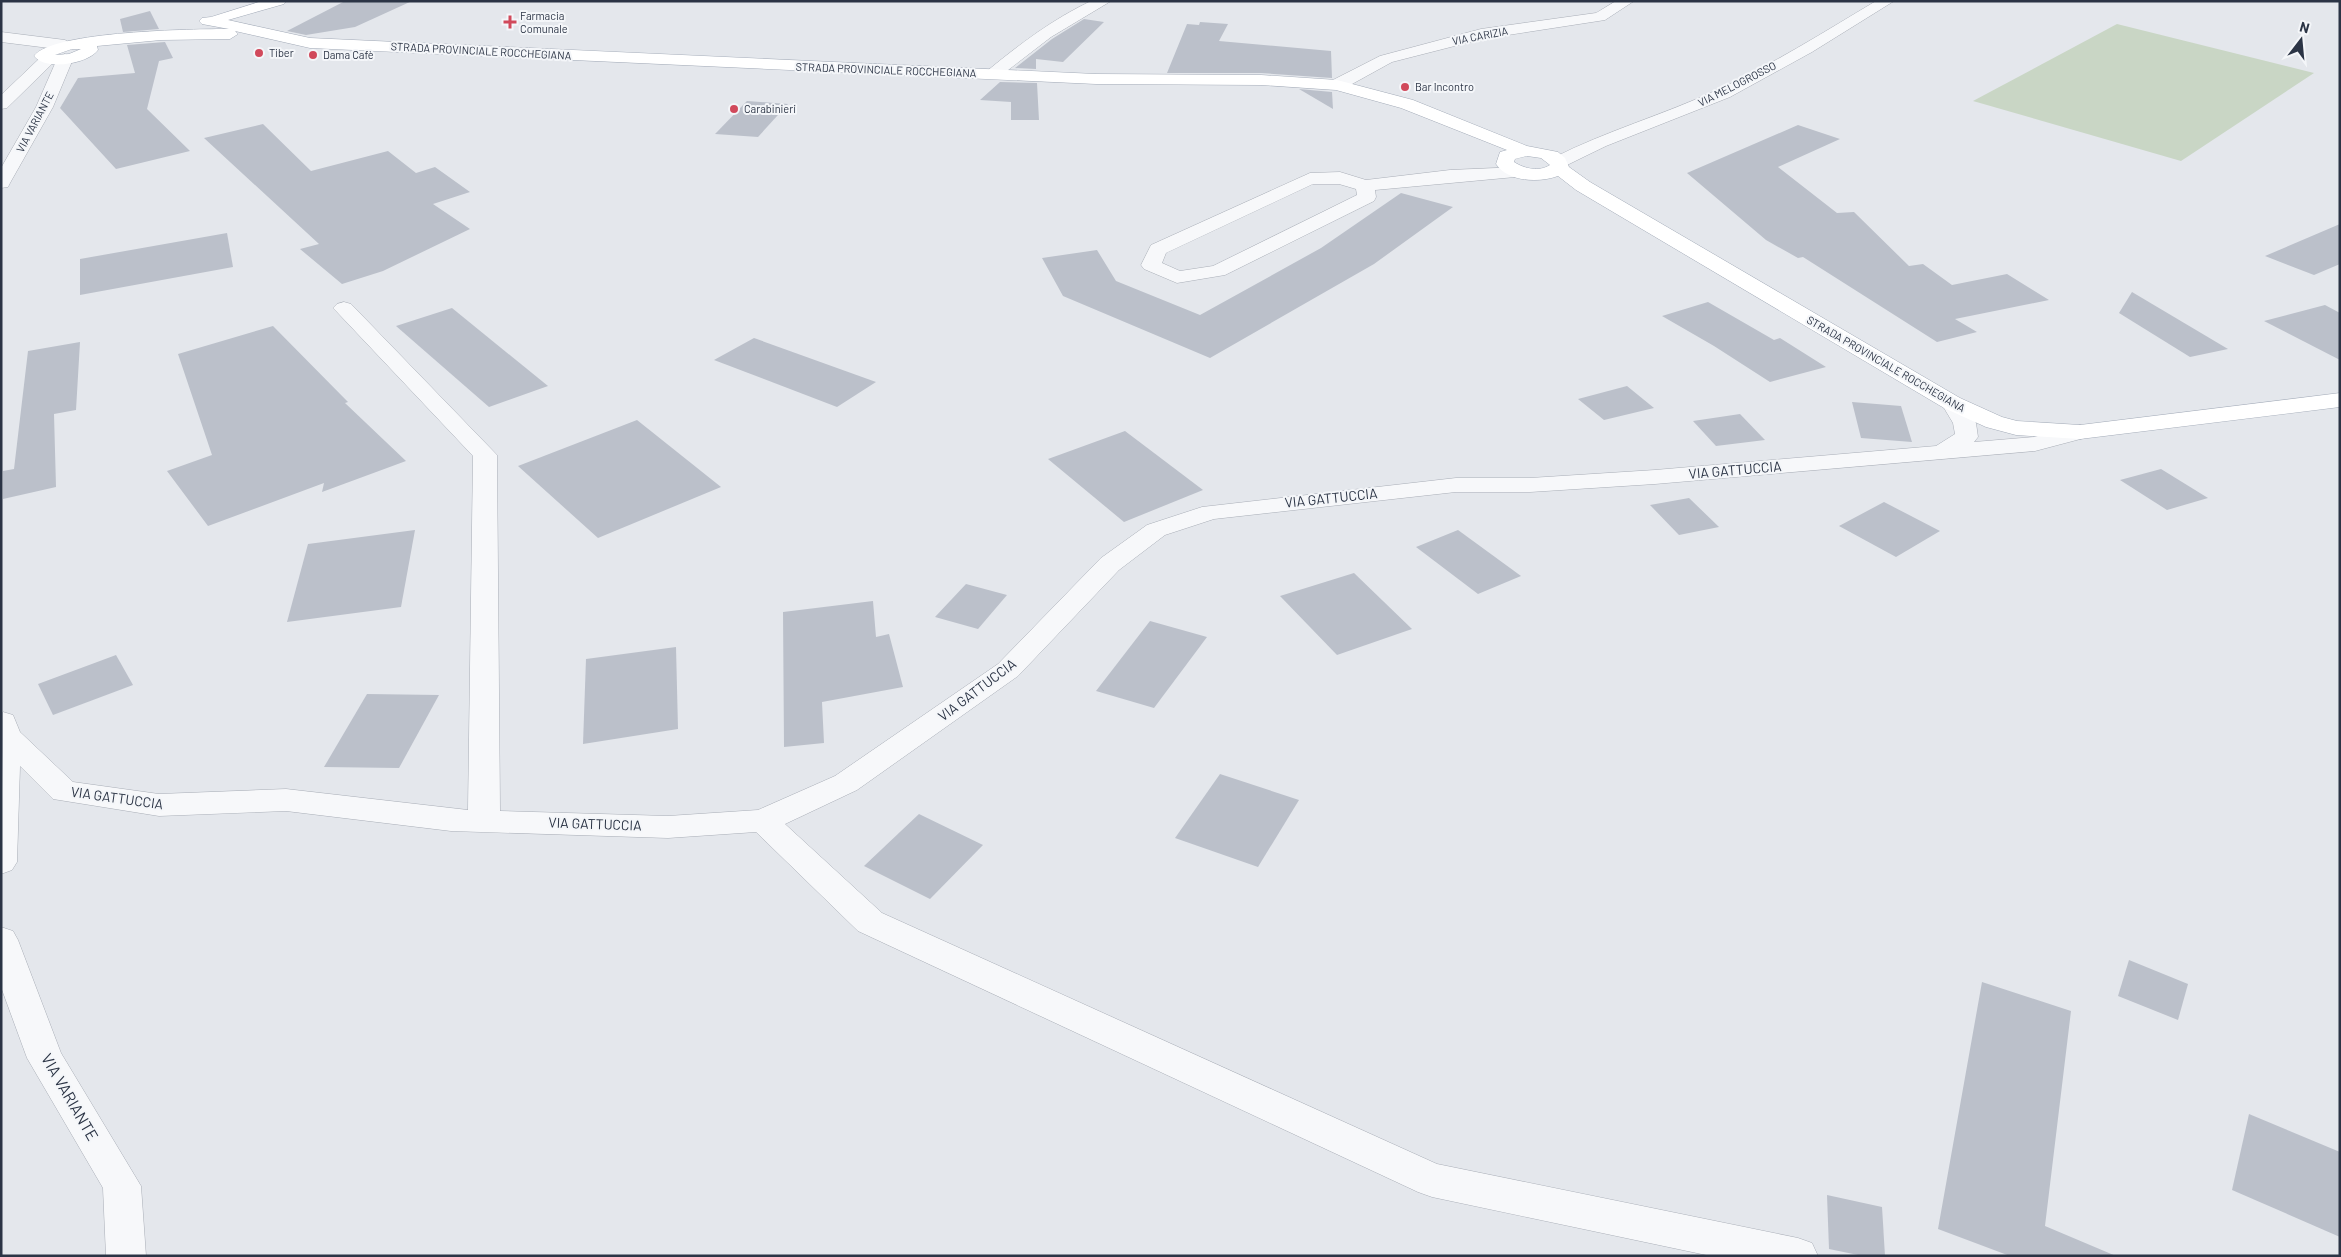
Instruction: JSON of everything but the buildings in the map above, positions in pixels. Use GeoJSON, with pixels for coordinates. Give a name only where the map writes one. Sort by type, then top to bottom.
{"type":"FeatureCollection","features":[{"type":"Feature","properties":{"kind":"main road"},"geometry":{"type":"LineString","coordinates":[[64,52],[141,37],[280,1]]}},
{"type":"Feature","properties":{"kind":"main road"},"geometry":{"type":"LineString","coordinates":[[247,10],[248,27]]}},
{"type":"Feature","properties":{"kind":"main road"},"geometry":{"type":"LineString","coordinates":[[207,21],[208,27],[226,34]]}},
{"type":"Feature","properties":{"kind":"main road","name":"STRADA PROVINCIALE ROCCHEGIANA"},"geometry":{"type":"LineString","coordinates":[[207,21],[248,27],[310,43],[1096,79],[1262,80],[1337,85],[1406,104],[1490,138],[1514,160],[1552,164],[1583,186],[1952,403],[2004,425],[2034,431],[2080,432],[2340,400]]}},
{"type":"Feature","properties":{"kind":"main road","name":"STRADA PROVINCIALE ROCCHEGIANA"},"geometry":{"type":"LineString","coordinates":[[141,37],[226,34],[274,35]]}},
{"type":"Feature","properties":{"kind":"street"},"geometry":{"type":"LineString","coordinates":[[993,74],[1023,48],[1067,18],[1104,1]]}},
{"type":"Feature","properties":{"kind":"street","name":"VIA CARIZIA"},"geometry":{"type":"LineString","coordinates":[[1337,85],[1386,59],[1482,34],[1600,17],[1627,1]]}},
{"type":"Feature","properties":{"kind":"street","name":"VIA MELOGROSSO"},"geometry":{"type":"LineString","coordinates":[[1552,164],[1579,151],[1724,93],[1824,39],[1887,1]]}},
{"type":"Feature","properties":{"kind":"street"},"geometry":{"type":"LineString","coordinates":[[1,37],[64,52]]}},
{"type":"Feature","properties":{"kind":"street"},"geometry":{"type":"LineString","coordinates":[[1,37],[64,52]]}},
{"type":"Feature","properties":{"kind":"street"},"geometry":{"type":"LineString","coordinates":[[1,104],[64,52]]}},
{"type":"Feature","properties":{"kind":"street","name":"VIA VARIANTE"},"geometry":{"type":"LineString","coordinates":[[1,183],[30,135],[60,74],[64,52]]}},
{"type":"Feature","properties":{"kind":"street"},"geometry":{"type":"LineString","coordinates":[[1365,186],[1368,197],[1218,271],[1177,277],[1151,265],[1158,249],[1310,179],[1340,178],[1365,186],[1483,174],[1514,160]]}},
{"type":"Feature","properties":{"kind":"street"},"geometry":{"type":"LineString","coordinates":[[344,308],[485,454],[484,821]]}},
{"type":"Feature","properties":{"kind":"street"},"geometry":{"type":"LineString","coordinates":[[1945,450],[1966,437],[1967,432],[1966,426],[1952,403]]}},
{"type":"Feature","properties":{"kind":"street"},"geometry":{"type":"LineString","coordinates":[[1992,448],[2002,443],[2005,435],[2004,425]]}},
{"type":"Feature","properties":{"kind":"street","name":"VIA GATTUCCIA"},"geometry":{"type":"LineString","coordinates":[[3,726],[64,791],[159,805],[286,800],[451,820],[668,826],[763,821],[846,783],[1008,670],[1110,564],[1156,530],[1211,512],[1456,485],[1530,485],[1655,477],[1945,450],[1992,448],[2035,444],[2080,432]]}},
{"type":"Feature","properties":{"kind":"street"},"geometry":{"type":"LineString","coordinates":[[1,862],[3,726]]}},
{"type":"Feature","properties":{"kind":"street"},"geometry":{"type":"LineString","coordinates":[[763,821],[870,922],[1432,1180],[1798,1256]]}},
{"type":"Feature","properties":{"kind":"street","name":"VIA VARIANTE"},"geometry":{"type":"LineString","coordinates":[[1,940],[45,1058],[122,1186],[126,1256]]}},
{"type":"Feature","properties":{"kind":"green space"},"geometry":{"type":"Polygon","coordinates":[[[2117,24],[2314,73],[2181,161],[1973,101],[2117,24]]]}},
{"type":"Feature","properties":{"kind":"place","name":"Farmacia Comunale"},"geometry":{"type":"Point","coordinates":[510,22]}},
{"type":"Feature","properties":{"kind":"place","name":"Tiber"},"geometry":{"type":"Point","coordinates":[259,53]}},
{"type":"Feature","properties":{"kind":"place","name":"Dama Cafè"},"geometry":{"type":"Point","coordinates":[313,55]}},
{"type":"Feature","properties":{"kind":"place","name":"Bar Incontro"},"geometry":{"type":"Point","coordinates":[1405,87]}},
{"type":"Feature","properties":{"kind":"place","name":"Carabinieri"},"geometry":{"type":"Point","coordinates":[734,109]}}]}
